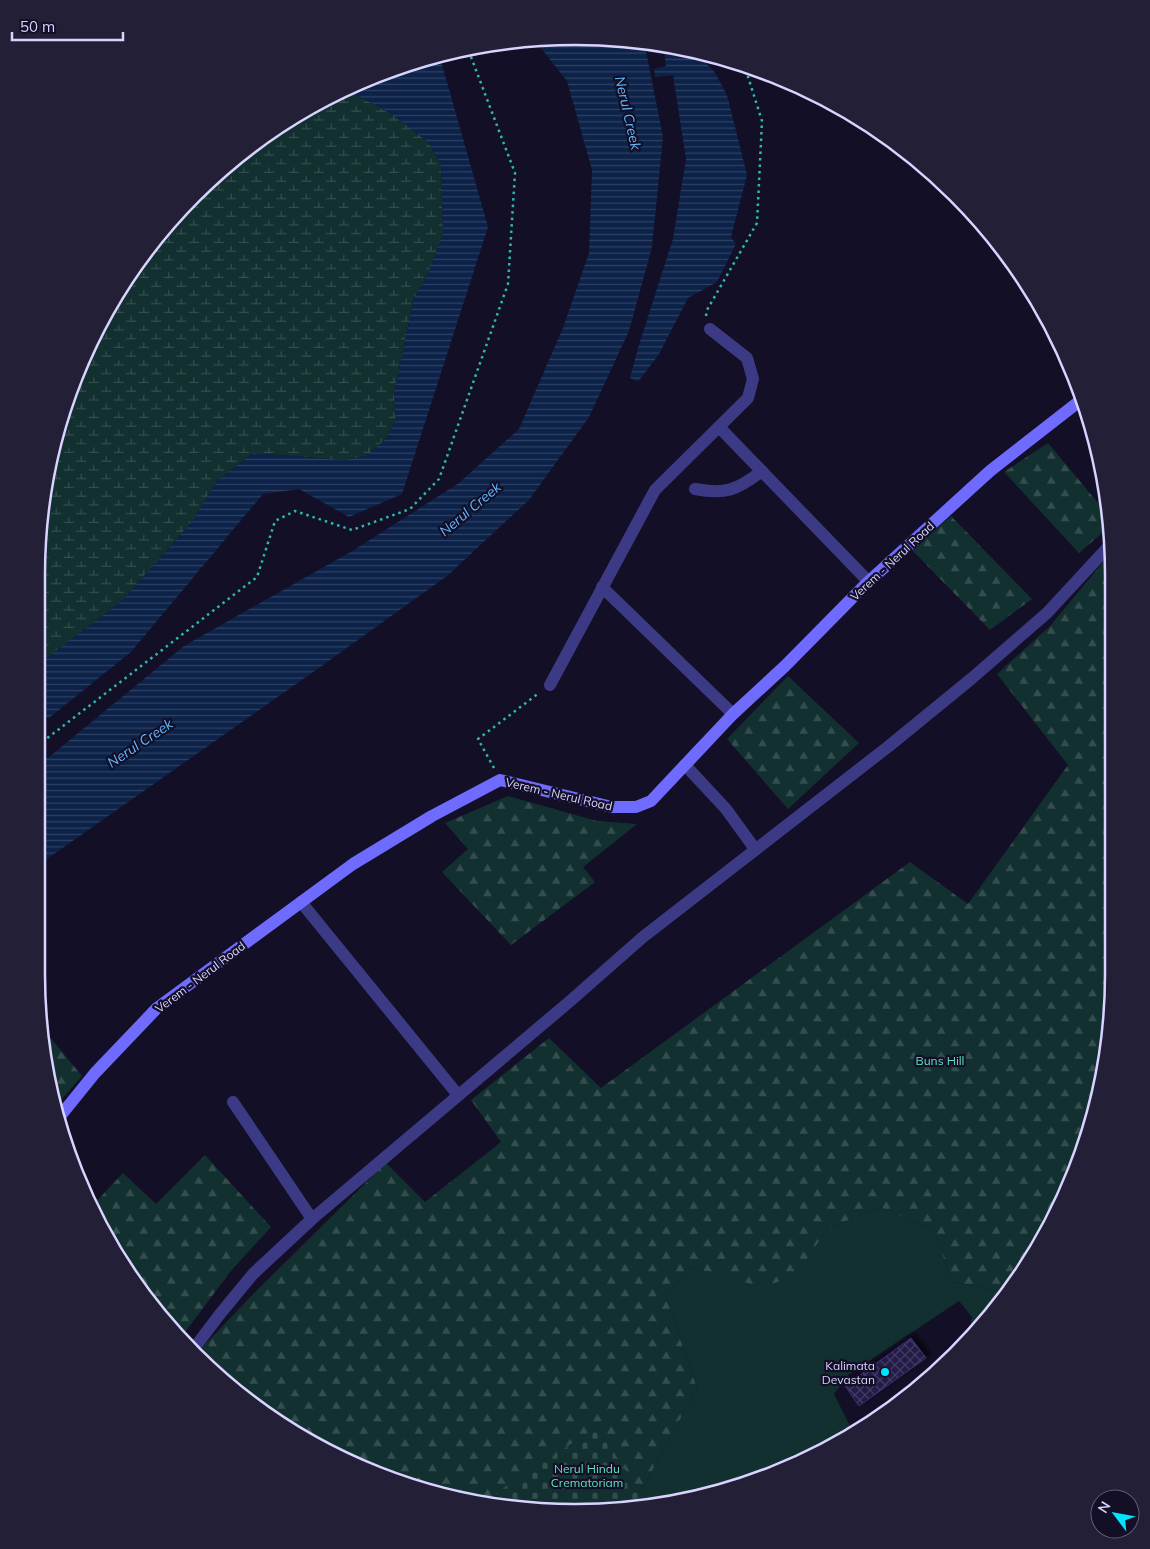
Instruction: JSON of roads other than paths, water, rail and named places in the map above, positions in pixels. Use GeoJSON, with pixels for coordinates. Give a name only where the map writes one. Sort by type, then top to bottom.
{"type":"FeatureCollection","features":[{"type":"Feature","properties":{"kind":"main road","name":"Verem - Nerul Road"},"geometry":{"type":"LineString","coordinates":[[63,1112],[95,1073],[157,1008],[361,859],[432,816],[500,780],[600,805],[631,808],[642,806],[651,801],[733,714],[785,666],[869,582],[990,471],[1076,404]]}},
{"type":"Feature","properties":{"kind":"street"},"geometry":{"type":"LineString","coordinates":[[550,685],[655,490],[748,398],[753,378],[746,358],[710,329]]}},
{"type":"Feature","properties":{"kind":"street"},"geometry":{"type":"LineString","coordinates":[[719,427],[869,582]]}},
{"type":"Feature","properties":{"kind":"street"},"geometry":{"type":"LineString","coordinates":[[694,489],[712,492],[730,490],[744,485],[762,471]]}},
{"type":"Feature","properties":{"kind":"street"},"geometry":{"type":"LineString","coordinates":[[197,1345],[253,1274],[312,1219],[643,937],[889,746],[971,678],[1047,613],[1104,551]]}},
{"type":"Feature","properties":{"kind":"street"},"geometry":{"type":"LineString","coordinates":[[602,587],[733,714]]}},
{"type":"Feature","properties":{"kind":"street"},"geometry":{"type":"LineString","coordinates":[[685,765],[726,810],[755,849]]}},
{"type":"Feature","properties":{"kind":"street"},"geometry":{"type":"LineString","coordinates":[[301,902],[458,1095]]}},
{"type":"Feature","properties":{"kind":"street"},"geometry":{"type":"LineString","coordinates":[[233,1102],[312,1219]]}},
{"type":"Feature","properties":{"kind":"water","name":"Nerul Creek"},"geometry":{"type":"Polygon","coordinates":[[[539,46],[610,46],[646,50],[663,137],[652,247],[629,331],[589,417],[529,500],[447,576],[45,860],[45,759],[184,646],[354,550],[459,483],[519,429],[563,328],[589,253],[592,170],[567,81],[539,46]]]}},
{"type":"Feature","properties":{"kind":"water"},"geometry":{"type":"Polygon","coordinates":[[[664,53],[703,61],[714,71],[727,95],[747,175],[731,237],[736,244],[717,282],[688,298],[659,354],[638,382],[630,378],[673,239],[686,159],[673,75],[655,77],[654,69],[666,66],[664,53]]]}},
{"type":"Feature","properties":{"kind":"water"},"geometry":{"type":"Polygon","coordinates":[[[441,62],[488,227],[402,494],[349,517],[299,489],[263,494],[131,652],[49,718],[45,717],[45,659],[122,601],[191,523],[217,481],[253,453],[344,460],[366,456],[385,440],[396,420],[394,394],[414,298],[427,277],[443,233],[441,164],[429,143],[392,114],[354,94],[405,73],[441,62]]]}},
{"type":"Feature","properties":{"kind":"place","name":"Kalimata Devastan"},"geometry":{"type":"Point","coordinates":[885,1372]}},
{"type":"Feature","properties":{"kind":"park label","name":"Buns Hill"},"geometry":{"type":"Point","coordinates":[940,1060]}},
{"type":"Feature","properties":{"kind":"park label","name":"Nerul Hindu Crematoriam"},"geometry":{"type":"Point","coordinates":[587,1475]}}]}
